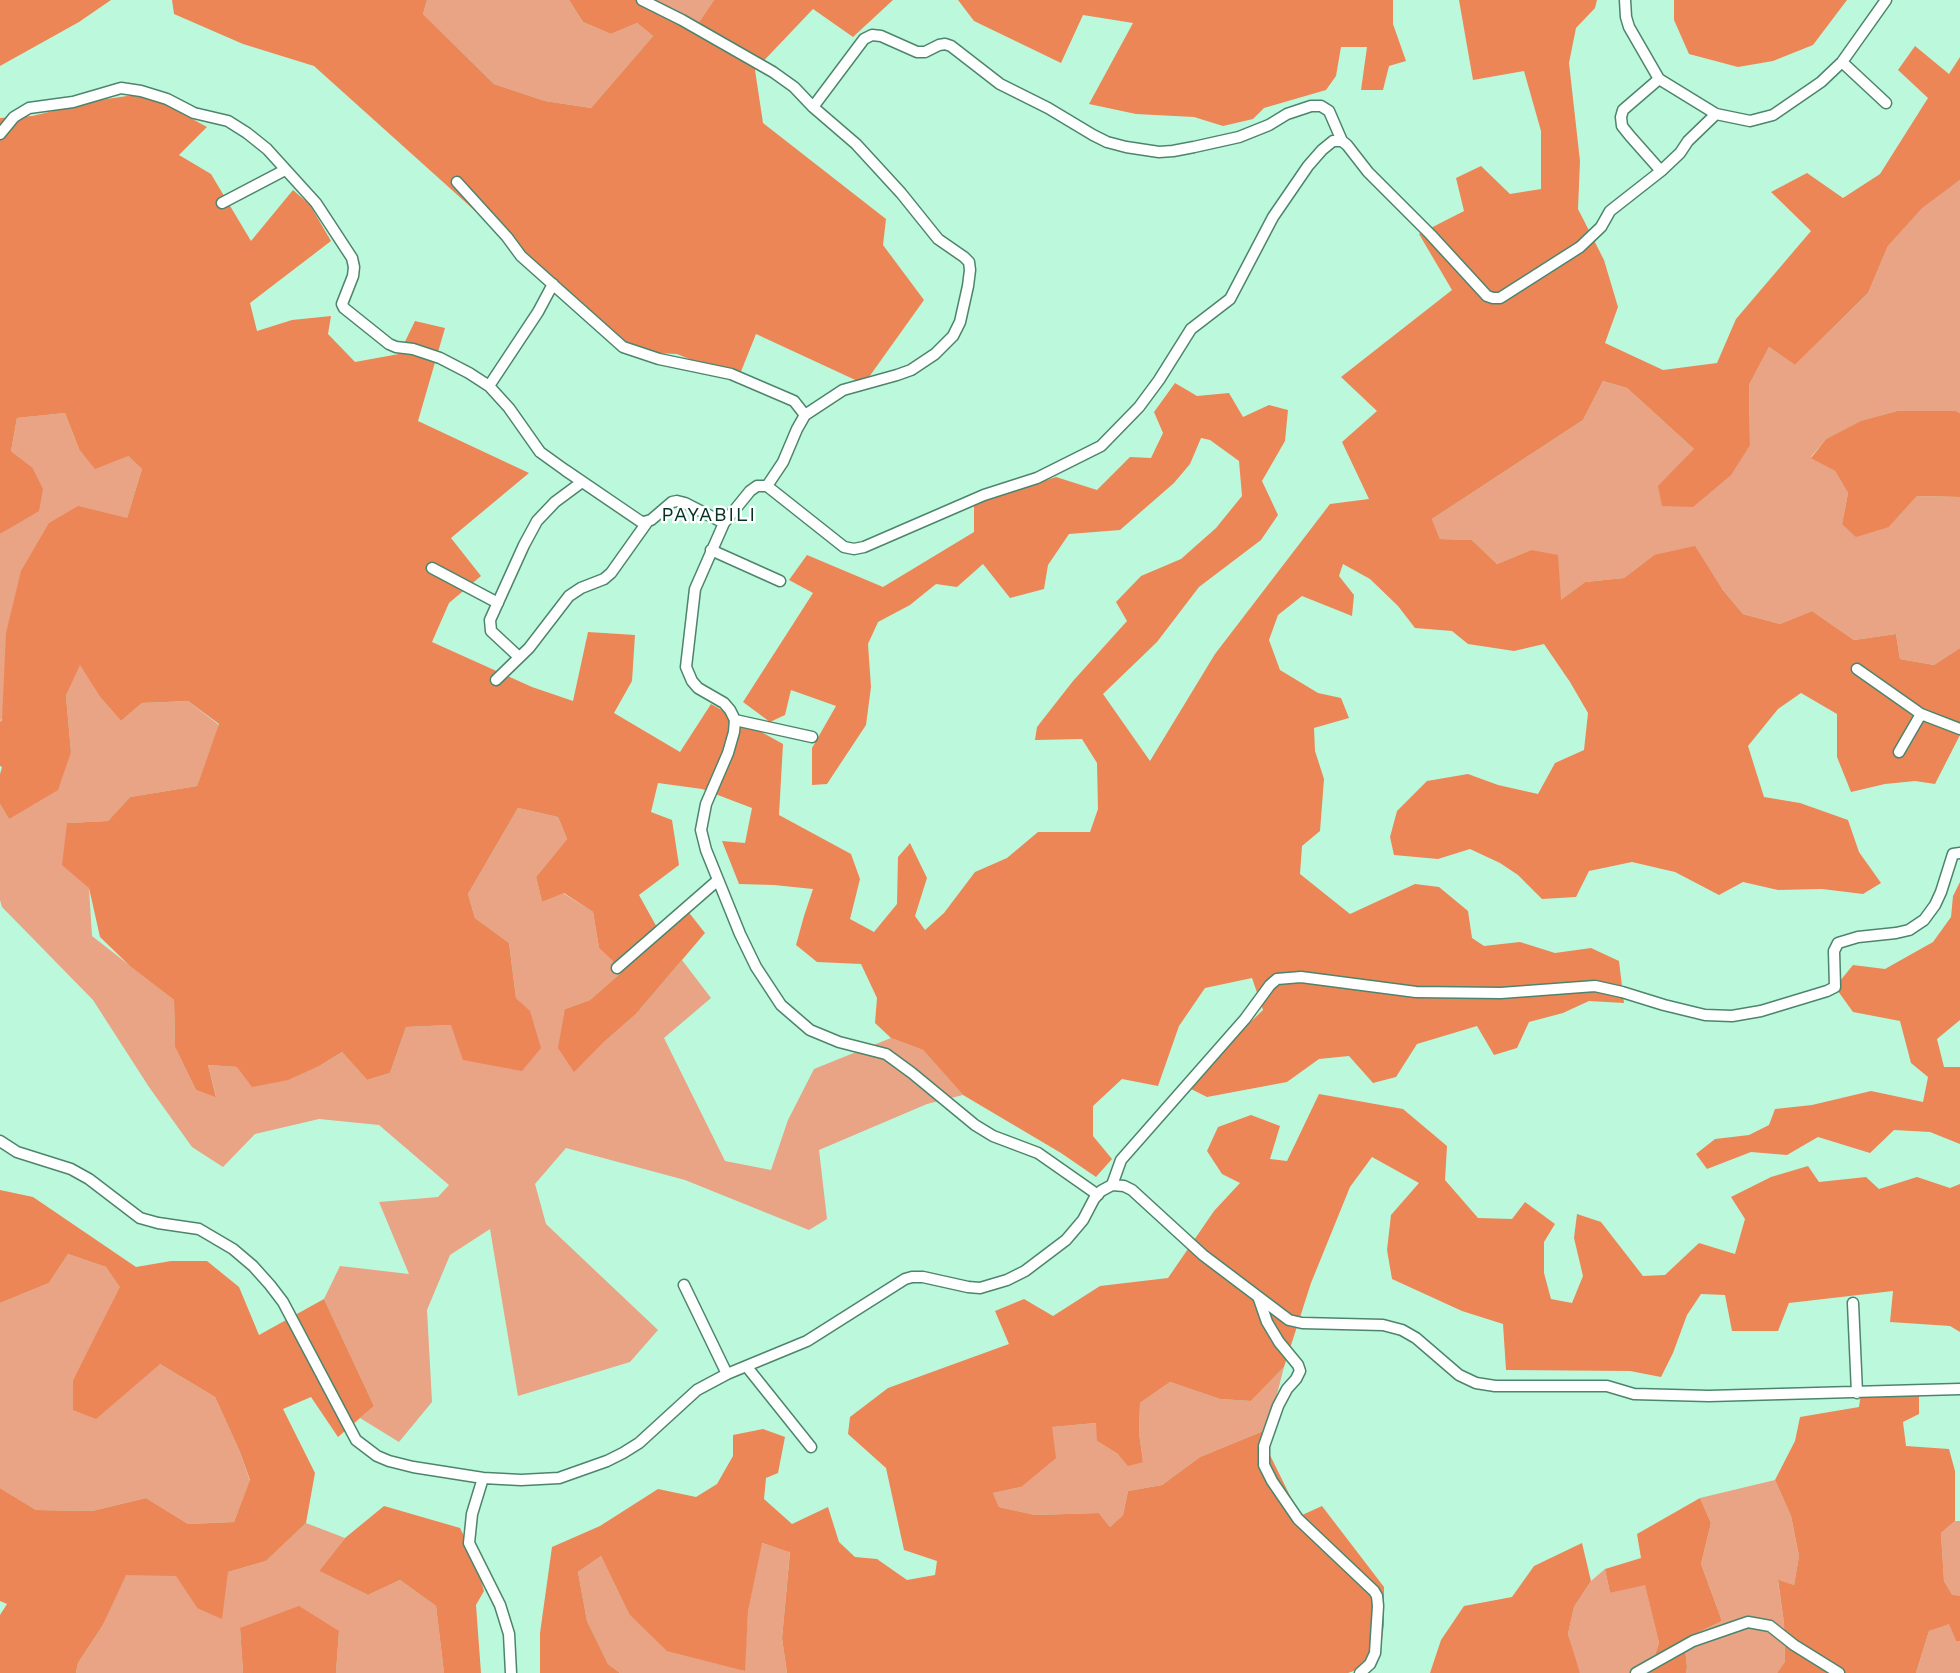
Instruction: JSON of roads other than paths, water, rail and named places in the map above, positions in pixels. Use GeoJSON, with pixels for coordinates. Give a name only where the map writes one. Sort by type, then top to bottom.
{"type":"FeatureCollection","features":[{"type":"Feature","properties":{"kind":"street"},"geometry":{"type":"LineString","coordinates":[[642,0],[773,72],[794,87],[813,107],[856,144],[938,238],[969,262],[970,270],[960,322],[953,336],[922,363],[897,375],[843,390],[805,416],[783,462],[767,486]]}},
{"type":"Feature","properties":{"kind":"street"},"geometry":{"type":"LineString","coordinates":[[1625,0],[1629,27],[1659,79],[1716,114],[1750,121],[1773,115],[1821,82],[1842,62],[1886,0]]}},
{"type":"Feature","properties":{"kind":"street"},"geometry":{"type":"LineString","coordinates":[[813,107],[864,39],[872,35],[881,36],[917,52],[925,52],[939,45],[951,46],[1000,84],[1048,108],[1093,135],[1126,147],[1150,151],[1173,151],[1211,144],[1253,132],[1287,114],[1311,106],[1321,106],[1329,111],[1342,141]]}},
{"type":"Feature","properties":{"kind":"street"},"geometry":{"type":"LineString","coordinates":[[1842,62],[1886,103]]}},
{"type":"Feature","properties":{"kind":"street"},"geometry":{"type":"LineString","coordinates":[[1659,79],[1623,110],[1621,117],[1622,126],[1661,171]]}},
{"type":"Feature","properties":{"kind":"street"},"geometry":{"type":"LineString","coordinates":[[0,134],[14,117],[29,108],[73,102],[112,90],[131,88],[167,99],[194,113],[228,121],[267,149],[316,203],[352,258],[353,276],[342,304],[344,308],[388,344],[441,358],[489,386],[515,415],[540,452],[640,522],[648,522]]}},
{"type":"Feature","properties":{"kind":"street"},"geometry":{"type":"LineString","coordinates":[[1098,1195],[1038,1153],[993,1136],[975,1125],[886,1054],[824,1037],[810,1030],[781,1005],[756,967],[740,934],[702,839],[702,820],[706,804],[728,753],[735,720],[724,704],[698,688],[686,667],[694,596],[724,523],[750,491],[758,486],[767,486],[844,547],[854,549],[864,547],[984,495],[1037,477],[1101,446],[1139,407],[1191,329],[1223,305],[1234,292],[1272,216],[1308,166],[1333,141],[1342,141],[1347,144],[1368,172],[1430,234],[1469,279],[1487,296],[1493,298],[1506,295],[1580,247],[1601,227],[1610,211],[1661,171],[1716,114]]}},
{"type":"Feature","properties":{"kind":"street"},"geometry":{"type":"LineString","coordinates":[[222,203],[285,170]]}},
{"type":"Feature","properties":{"kind":"street"},"geometry":{"type":"LineString","coordinates":[[457,182],[507,237],[521,256],[627,349],[659,359],[731,374],[794,401],[805,416]]}},
{"type":"Feature","properties":{"kind":"street"},"geometry":{"type":"LineString","coordinates":[[489,386],[538,312],[553,284]]}},
{"type":"Feature","properties":{"kind":"street"},"geometry":{"type":"LineString","coordinates":[[519,657],[491,631],[490,620],[537,521],[555,502],[582,482]]}},
{"type":"Feature","properties":{"kind":"street"},"geometry":{"type":"LineString","coordinates":[[496,680],[529,648],[569,596],[581,588],[604,579],[611,573],[648,522],[672,502],[685,503],[724,523]]}},
{"type":"Feature","properties":{"kind":"street"},"geometry":{"type":"LineString","coordinates":[[711,550],[780,581]]}},
{"type":"Feature","properties":{"kind":"street"},"geometry":{"type":"LineString","coordinates":[[432,568],[498,603]]}},
{"type":"Feature","properties":{"kind":"street"},"geometry":{"type":"LineString","coordinates":[[1857,669],[1921,714],[1960,729]]}},
{"type":"Feature","properties":{"kind":"street"},"geometry":{"type":"LineString","coordinates":[[1899,752],[1921,714]]}},
{"type":"Feature","properties":{"kind":"street"},"geometry":{"type":"LineString","coordinates":[[735,720],[812,737]]}},
{"type":"Feature","properties":{"kind":"street"},"geometry":{"type":"LineString","coordinates":[[0,1141],[17,1152],[71,1169],[89,1179],[140,1218],[199,1229],[233,1249],[254,1266],[283,1302],[351,1431],[362,1445],[377,1456],[413,1467],[483,1478],[521,1480],[559,1478],[623,1453],[639,1443],[697,1389],[807,1341],[905,1279],[923,1277],[980,1288],[1007,1280],[1025,1271],[1066,1240],[1083,1220],[1098,1195],[1112,1185],[1121,1160],[1277,979],[1301,977],[1426,992],[1501,993],[1594,986],[1705,1015],[1732,1016],[1761,1011],[1835,987],[1834,951],[1838,943],[1858,937],[1909,930],[1924,921],[1941,892],[1953,855],[1960,853]]}},
{"type":"Feature","properties":{"kind":"street"},"geometry":{"type":"LineString","coordinates":[[617,968],[718,880]]}},
{"type":"Feature","properties":{"kind":"street"},"geometry":{"type":"LineString","coordinates":[[1112,1185],[1124,1186],[1132,1190],[1203,1255],[1259,1299],[1295,1322],[1383,1325],[1401,1330],[1416,1338],[1459,1374],[1476,1383],[1607,1386],[1634,1394],[1709,1396],[1960,1389]]}},
{"type":"Feature","properties":{"kind":"street"},"geometry":{"type":"LineString","coordinates":[[684,1285],[727,1374]]}},
{"type":"Feature","properties":{"kind":"street"},"geometry":{"type":"LineString","coordinates":[[1259,1299],[1267,1322],[1300,1371],[1278,1406],[1264,1446],[1264,1465],[1298,1519],[1377,1596],[1375,1653],[1370,1664],[1360,1673]]}},
{"type":"Feature","properties":{"kind":"street"},"geometry":{"type":"LineString","coordinates":[[1853,1303],[1857,1393]]}},
{"type":"Feature","properties":{"kind":"street"},"geometry":{"type":"LineString","coordinates":[[747,1366],[811,1447]]}},
{"type":"Feature","properties":{"kind":"street"},"geometry":{"type":"LineString","coordinates":[[483,1478],[472,1514],[469,1543],[500,1605],[509,1634],[511,1673]]}},
{"type":"Feature","properties":{"kind":"street"},"geometry":{"type":"LineString","coordinates":[[1636,1673],[1694,1641],[1748,1622],[1770,1626],[1794,1645],[1839,1673]]}},
{"type":"Feature","properties":{"kind":"district","name":"PAYABILI"},"geometry":{"type":"Point","coordinates":[709,515]}}]}
